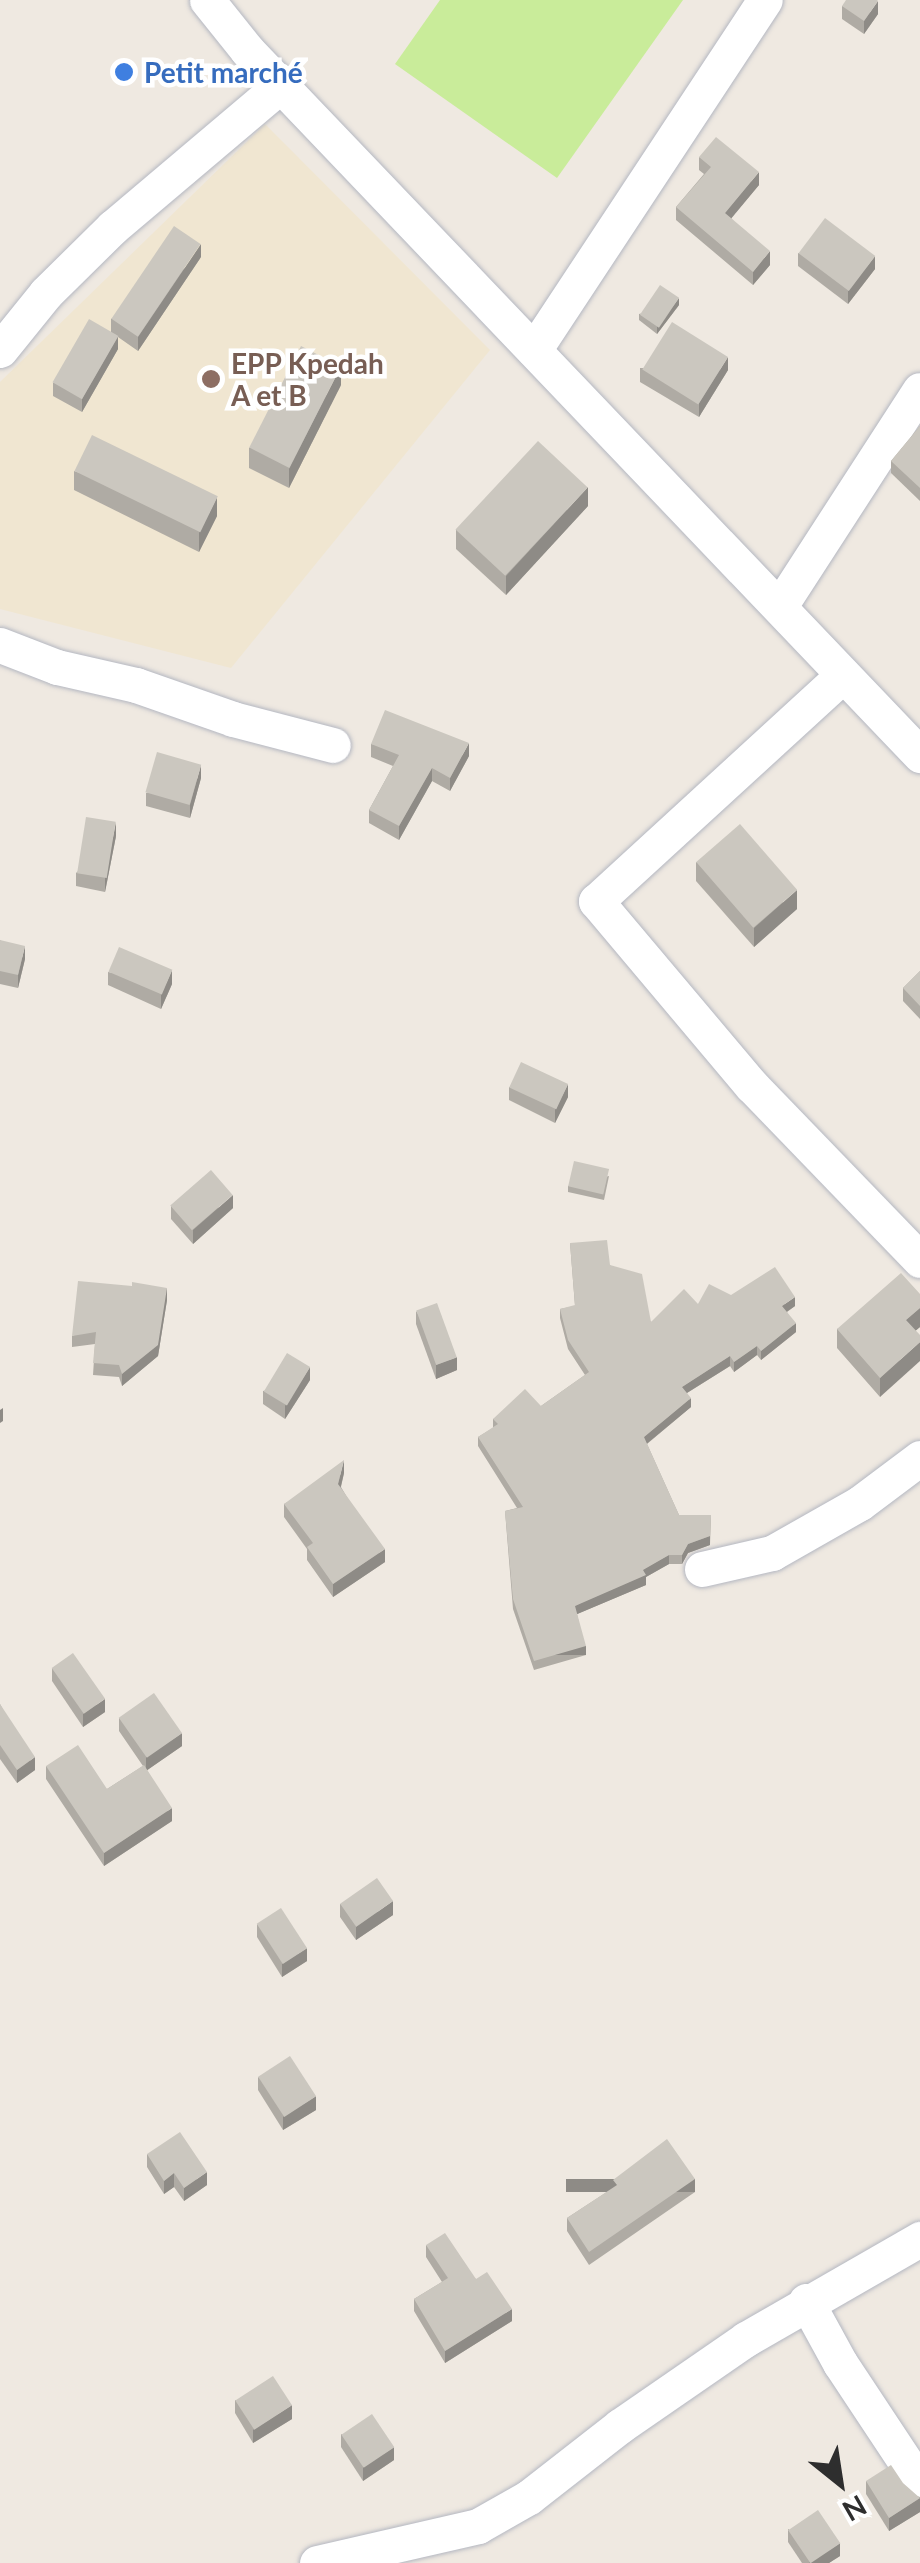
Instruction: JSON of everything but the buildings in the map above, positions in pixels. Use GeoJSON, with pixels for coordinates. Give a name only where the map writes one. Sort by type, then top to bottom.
{"type":"FeatureCollection","features":[{"type":"Feature","properties":{"kind":"street"},"geometry":{"type":"LineString","coordinates":[[206,0],[281,85],[920,755]]}},
{"type":"Feature","properties":{"kind":"street"},"geometry":{"type":"LineString","coordinates":[[534,350],[765,0]]}},
{"type":"Feature","properties":{"kind":"street"},"geometry":{"type":"LineString","coordinates":[[0,350],[46,293],[113,227],[281,85]]}},
{"type":"Feature","properties":{"kind":"street"},"geometry":{"type":"LineString","coordinates":[[780,606],[920,390]]}},
{"type":"Feature","properties":{"kind":"street"},"geometry":{"type":"LineString","coordinates":[[0,645],[57,667],[136,685],[234,719],[332,745]]}},
{"type":"Feature","properties":{"kind":"street"},"geometry":{"type":"LineString","coordinates":[[843,676],[596,901],[752,1086],[920,1260]]}},
{"type":"Feature","properties":{"kind":"street"},"geometry":{"type":"LineString","coordinates":[[702,1570],[772,1553],[860,1504],[920,1458]]}},
{"type":"Feature","properties":{"kind":"street"},"geometry":{"type":"LineString","coordinates":[[317,2563],[478,2526],[529,2496],[620,2426],[806,2301],[920,2239]]}},
{"type":"Feature","properties":{"kind":"street"},"geometry":{"type":"LineString","coordinates":[[806,2301],[840,2363],[920,2484]]}},
{"type":"Feature","properties":{"kind":"shaded area"},"geometry":{"type":"Polygon","coordinates":[[[265,124],[490,350],[231,668],[0,609],[0,382],[265,124]]]}},
{"type":"Feature","properties":{"kind":"green space"},"geometry":{"type":"Polygon","coordinates":[[[440,0],[683,0],[557,178],[395,64],[440,0]]]}},
{"type":"Feature","properties":{"kind":"place","name":"Petit marché"},"geometry":{"type":"Point","coordinates":[124,72]}},
{"type":"Feature","properties":{"kind":"place","name":"EPP Kpedah A et B"},"geometry":{"type":"Point","coordinates":[211,379]}}]}
